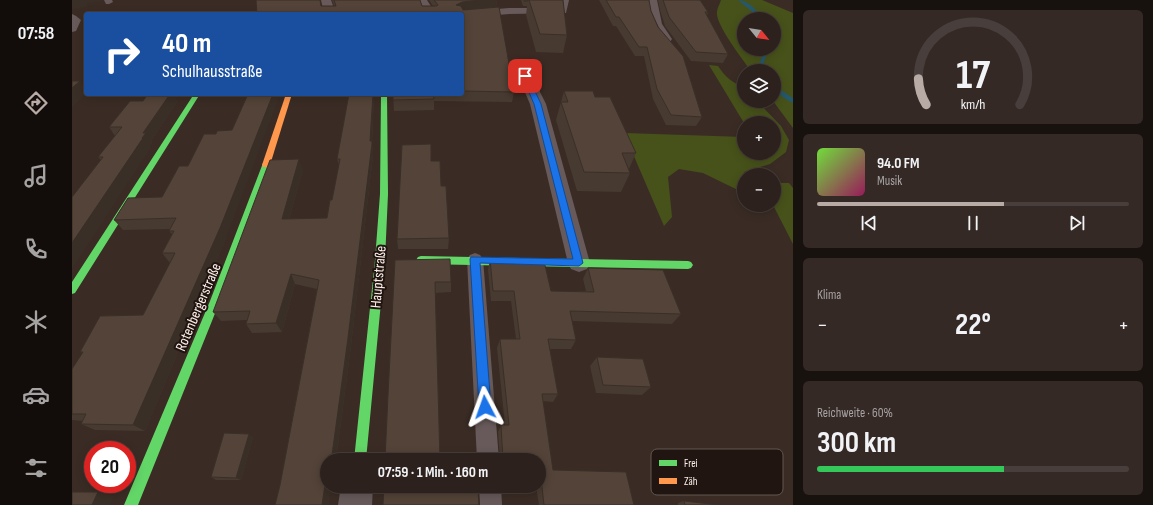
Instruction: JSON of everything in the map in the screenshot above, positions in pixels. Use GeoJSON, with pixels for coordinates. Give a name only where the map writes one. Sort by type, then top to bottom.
{"type":"FeatureCollection","features":[{"type":"Feature","properties":{"kind":"street"},"geometry":{"type":"LineString","coordinates":[[326,0],[329,12]]}},
{"type":"Feature","properties":{"kind":"street"},"geometry":{"type":"LineString","coordinates":[[422,0],[429,12]]}},
{"type":"Feature","properties":{"kind":"street"},"geometry":{"type":"LineString","coordinates":[[464,15],[507,6],[562,11],[564,0]]}},
{"type":"Feature","properties":{"kind":"street"},"geometry":{"type":"LineString","coordinates":[[652,0],[652,14],[655,23],[675,50]]}},
{"type":"Feature","properties":{"kind":"street"},"geometry":{"type":"LineString","coordinates":[[72,18],[76,20],[72,28]]}},
{"type":"Feature","properties":{"kind":"street"},"geometry":{"type":"LineString","coordinates":[[525,76],[538,104],[579,263]]}},
{"type":"Feature","properties":{"kind":"street"},"geometry":{"type":"LineString","coordinates":[[72,290],[196,96]]}},
{"type":"Feature","properties":{"kind":"street","name":"Rotenbergerstraße"},"geometry":{"type":"LineString","coordinates":[[131,505],[230,267],[257,195],[288,96]]}},
{"type":"Feature","properties":{"kind":"street","name":"Hauptstraße"},"geometry":{"type":"LineString","coordinates":[[361,453],[384,260],[384,96]]}},
{"type":"Feature","properties":{"kind":"street"},"geometry":{"type":"LineString","coordinates":[[412,260],[475,259],[688,265]]}},
{"type":"Feature","properties":{"kind":"street"},"geometry":{"type":"LineString","coordinates":[[355,505],[356,493]]}},
{"type":"Feature","properties":{"kind":"lane"},"geometry":{"type":"LineString","coordinates":[[475,259],[488,453]]}},
{"type":"Feature","properties":{"kind":"lane"},"geometry":{"type":"LineString","coordinates":[[490,493],[491,505]]}},
{"type":"Feature","properties":{"kind":"green space"},"geometry":{"type":"Polygon","coordinates":[[[721,0],[762,0],[793,13],[793,128],[778,108],[781,108],[781,64],[746,64],[740,56],[781,56],[781,12],[737,12],[737,52],[720,25],[717,10],[721,0]]]}},
{"type":"Feature","properties":{"kind":"green space"},"geometry":{"type":"Polygon","coordinates":[[[709,65],[718,66],[729,79],[737,84],[737,108],[764,108],[771,116],[740,116],[709,65]]]}},
{"type":"Feature","properties":{"kind":"green space"},"geometry":{"type":"Polygon","coordinates":[[[781,126],[789,140],[786,152],[781,156],[781,126]]]}},
{"type":"Feature","properties":{"kind":"green space"},"geometry":{"type":"Polygon","coordinates":[[[624,133],[737,137],[737,160],[775,160],[770,164],[757,168],[737,168],[737,190],[703,173],[679,169],[668,177],[672,217],[664,226],[624,133]]]}},
{"type":"Feature","properties":{"kind":"green space"},"geometry":{"type":"Polygon","coordinates":[[[781,183],[789,183],[793,188],[793,244],[777,212],[781,212],[781,183]]]}},
{"type":"Feature","properties":{"kind":"building"},"geometry":{"type":"Polygon","coordinates":[[[256,0],[320,0],[321,6],[336,6],[334,0],[420,0],[422,6],[436,6],[438,5],[434,0],[481,0],[462,2],[456,5],[461,6],[463,10],[499,7],[514,92],[464,91],[464,12],[257,12],[256,0]]]}},
{"type":"Feature","properties":{"kind":"building"},"geometry":{"type":"Polygon","coordinates":[[[529,0],[563,0],[567,35],[540,34],[529,0]]]}},
{"type":"Feature","properties":{"kind":"building"},"geometry":{"type":"Polygon","coordinates":[[[606,0],[649,0],[651,11],[658,27],[683,56],[702,117],[671,115],[657,89],[647,47],[639,47],[619,17],[616,17],[606,0]]]}},
{"type":"Feature","properties":{"kind":"building"},"geometry":{"type":"Polygon","coordinates":[[[663,0],[700,0],[708,12],[705,12],[728,54],[696,52],[669,17],[663,0]]]}},
{"type":"Feature","properties":{"kind":"building"},"geometry":{"type":"Polygon","coordinates":[[[72,81],[80,81],[72,88],[72,81]]]}},
{"type":"Feature","properties":{"kind":"building"},"geometry":{"type":"Polygon","coordinates":[[[564,91],[593,91],[595,97],[610,97],[636,153],[622,153],[630,173],[584,172],[561,102],[568,102],[564,91]]]}},
{"type":"Feature","properties":{"kind":"building"},"geometry":{"type":"Polygon","coordinates":[[[147,96],[169,96],[143,133],[146,133],[143,138],[72,243],[72,197],[103,157],[98,157],[122,127],[109,127],[130,101],[143,101],[147,96]]]}},
{"type":"Feature","properties":{"kind":"building"},"geometry":{"type":"Polygon","coordinates":[[[247,96],[272,96],[220,228],[133,425],[81,424],[86,414],[72,414],[72,369],[83,352],[80,352],[100,316],[143,315],[175,253],[162,253],[174,231],[169,231],[176,218],[114,220],[128,198],[162,197],[179,166],[188,166],[204,134],[216,134],[217,131],[232,130],[247,96]]]}},
{"type":"Feature","properties":{"kind":"building"},"geometry":{"type":"Polygon","coordinates":[[[349,96],[373,96],[370,141],[372,141],[372,144],[332,453],[320,453],[320,493],[324,493],[322,505],[275,505],[319,280],[291,274],[276,323],[246,324],[250,311],[213,312],[270,160],[299,159],[282,219],[327,218],[340,159],[337,159],[349,96]]]}},
{"type":"Feature","properties":{"kind":"building"},"geometry":{"type":"Polygon","coordinates":[[[393,96],[433,96],[434,99],[393,100],[393,96]]]}},
{"type":"Feature","properties":{"kind":"building"},"geometry":{"type":"Polygon","coordinates":[[[431,144],[431,161],[440,161],[441,186],[446,186],[449,238],[397,239],[402,145],[431,144]]]}},
{"type":"Feature","properties":{"kind":"building"},"geometry":{"type":"Polygon","coordinates":[[[450,259],[451,282],[435,282],[440,453],[385,453],[395,260],[450,259]]]}},
{"type":"Feature","properties":{"kind":"building"},"geometry":{"type":"Polygon","coordinates":[[[490,259],[544,261],[551,291],[594,292],[588,268],[663,270],[681,314],[570,311],[576,340],[548,339],[558,394],[542,394],[553,470],[626,472],[634,505],[544,505],[543,493],[546,493],[546,453],[503,453],[501,425],[509,425],[500,339],[520,339],[514,291],[493,291],[490,259]]]}},
{"type":"Feature","properties":{"kind":"building"},"geometry":{"type":"Polygon","coordinates":[[[597,357],[643,359],[651,387],[603,385],[597,357]]]}},
{"type":"Feature","properties":{"kind":"building"},"geometry":{"type":"Polygon","coordinates":[[[224,433],[249,434],[236,478],[211,477],[224,433]]]}},
{"type":"Feature","properties":{"kind":"building"},"geometry":{"type":"Polygon","coordinates":[[[72,492],[98,493],[92,505],[72,505],[72,492]]]}},
{"type":"Feature","properties":{"kind":"building"},"geometry":{"type":"Polygon","coordinates":[[[384,493],[478,493],[479,505],[383,505],[384,493]]]}},
{"type":"Feature","properties":{"kind":"building"},"geometry":{"type":"Polygon","coordinates":[[[684,501],[719,505],[685,505],[684,501]]]}},
{"type":"Feature","properties":{"kind":"waterway"},"geometry":{"type":"LineString","coordinates":[[740,0],[756,12]]}},
{"type":"Feature","properties":{"kind":"waterway"},"geometry":{"type":"LineString","coordinates":[[762,64],[764,56]]}},
{"type":"Feature","properties":{"kind":"waterway"},"geometry":{"type":"LineString","coordinates":[[781,92],[793,101]]}},
{"type":"Feature","properties":{"kind":"traffic: fast"},"geometry":{"type":"LineString","coordinates":[[72,290],[196,96]]}},
{"type":"Feature","properties":{"kind":"traffic: fast"},"geometry":{"type":"LineString","coordinates":[[361,453],[380,260],[384,194],[384,96]]}},
{"type":"Feature","properties":{"kind":"traffic: fast"},"geometry":{"type":"LineString","coordinates":[[131,505],[215,301],[266,165]]}},
{"type":"Feature","properties":{"kind":"traffic: fast"},"geometry":{"type":"LineString","coordinates":[[421,260],[688,265]]}},
{"type":"Feature","properties":{"kind":"traffic: slow"},"geometry":{"type":"LineString","coordinates":[[266,165],[288,96]]}},
{"type":"Feature","properties":{"kind":"route"},"geometry":{"type":"LineString","coordinates":[[485,407],[475,259],[579,263],[538,104],[525,76]]}}]}
